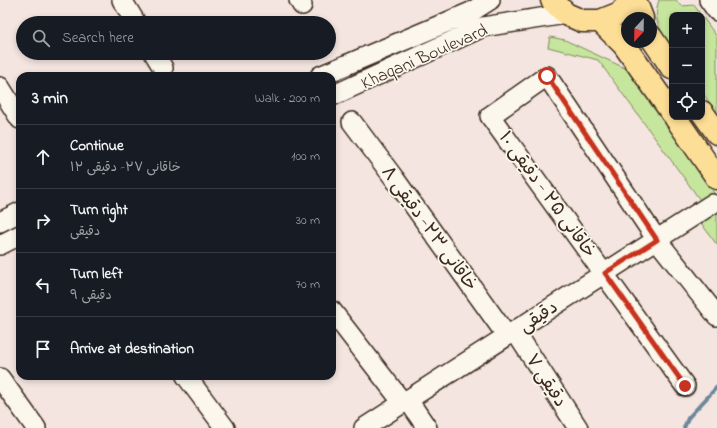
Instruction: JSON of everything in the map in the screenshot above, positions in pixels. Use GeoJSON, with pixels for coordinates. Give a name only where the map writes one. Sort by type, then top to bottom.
{"type":"FeatureCollection","features":[{"type":"Feature","properties":{"kind":"main road"},"geometry":{"type":"LineString","coordinates":[[559,7],[582,21],[600,21],[620,13],[631,0]]}},
{"type":"Feature","properties":{"kind":"main road"},"geometry":{"type":"LineString","coordinates":[[635,0],[640,12]]}},
{"type":"Feature","properties":{"kind":"main road"},"geometry":{"type":"LineString","coordinates":[[600,21],[624,45],[669,109]]}},
{"type":"Feature","properties":{"kind":"main road"},"geometry":{"type":"LineString","coordinates":[[657,46],[669,64]]}},
{"type":"Feature","properties":{"kind":"main road"},"geometry":{"type":"LineString","coordinates":[[705,116],[717,133]]}},
{"type":"Feature","properties":{"kind":"main road"},"geometry":{"type":"LineString","coordinates":[[676,120],[717,178]]}},
{"type":"Feature","properties":{"kind":"street"},"geometry":{"type":"LineString","coordinates":[[122,0],[132,16]]}},
{"type":"Feature","properties":{"kind":"street","name":"Khaqani Boulevard"},"geometry":{"type":"LineString","coordinates":[[329,72],[471,12],[490,0]]}},
{"type":"Feature","properties":{"kind":"street"},"geometry":{"type":"LineString","coordinates":[[709,0],[717,11]]}},
{"type":"Feature","properties":{"kind":"street","name":"Khaqani Boulevard"},"geometry":{"type":"LineString","coordinates":[[336,94],[483,27],[559,7]]}},
{"type":"Feature","properties":{"kind":"street","name":"خاقانی ۲۵ - دقیقی ۱۰"},"geometry":{"type":"LineString","coordinates":[[657,240],[547,76],[490,116],[605,273],[685,386]]}},
{"type":"Feature","properties":{"kind":"street"},"geometry":{"type":"LineString","coordinates":[[0,87],[16,113]]}},
{"type":"Feature","properties":{"kind":"street","name":"خاقانی ۲۳- دقیقی ۸"},"geometry":{"type":"LineString","coordinates":[[352,122],[511,334]]}},
{"type":"Feature","properties":{"kind":"street","name":"دقیقی"},"geometry":{"type":"LineString","coordinates":[[364,428],[712,204]]}},
{"type":"Feature","properties":{"kind":"street"},"geometry":{"type":"LineString","coordinates":[[0,222],[16,214]]}},
{"type":"Feature","properties":{"kind":"street"},"geometry":{"type":"LineString","coordinates":[[0,245],[16,237]]}},
{"type":"Feature","properties":{"kind":"street"},"geometry":{"type":"LineString","coordinates":[[657,240],[717,316]]}},
{"type":"Feature","properties":{"kind":"street"},"geometry":{"type":"LineString","coordinates":[[336,316],[406,401],[426,428]]}},
{"type":"Feature","properties":{"kind":"street","name":"دقیقی ۷"},"geometry":{"type":"LineString","coordinates":[[511,334],[578,428]]}},
{"type":"Feature","properties":{"kind":"street"},"geometry":{"type":"LineString","coordinates":[[0,378],[36,428]]}},
{"type":"Feature","properties":{"kind":"street"},"geometry":{"type":"LineString","coordinates":[[189,380],[225,428]]}},
{"type":"Feature","properties":{"kind":"green space"},"geometry":{"type":"Polygon","coordinates":[[[659,0],[676,0],[682,6],[694,5],[699,12],[669,12],[669,44],[661,32],[657,20],[657,7],[659,0]]]}},
{"type":"Feature","properties":{"kind":"green space"},"geometry":{"type":"Polygon","coordinates":[[[705,20],[717,37],[717,113],[705,96],[705,20]]]}},
{"type":"Feature","properties":{"kind":"green space"},"geometry":{"type":"Polygon","coordinates":[[[550,37],[565,40],[627,69],[713,191],[717,201],[717,245],[701,223],[711,215],[598,60],[548,47],[550,37]]]}},
{"type":"Feature","properties":{"kind":"waterway"},"geometry":{"type":"LineString","coordinates":[[684,428],[688,418],[717,387]]}},
{"type":"Feature","properties":{"kind":"route"},"geometry":{"type":"LineString","coordinates":[[547,76],[657,240],[605,273],[685,386]]}}]}
